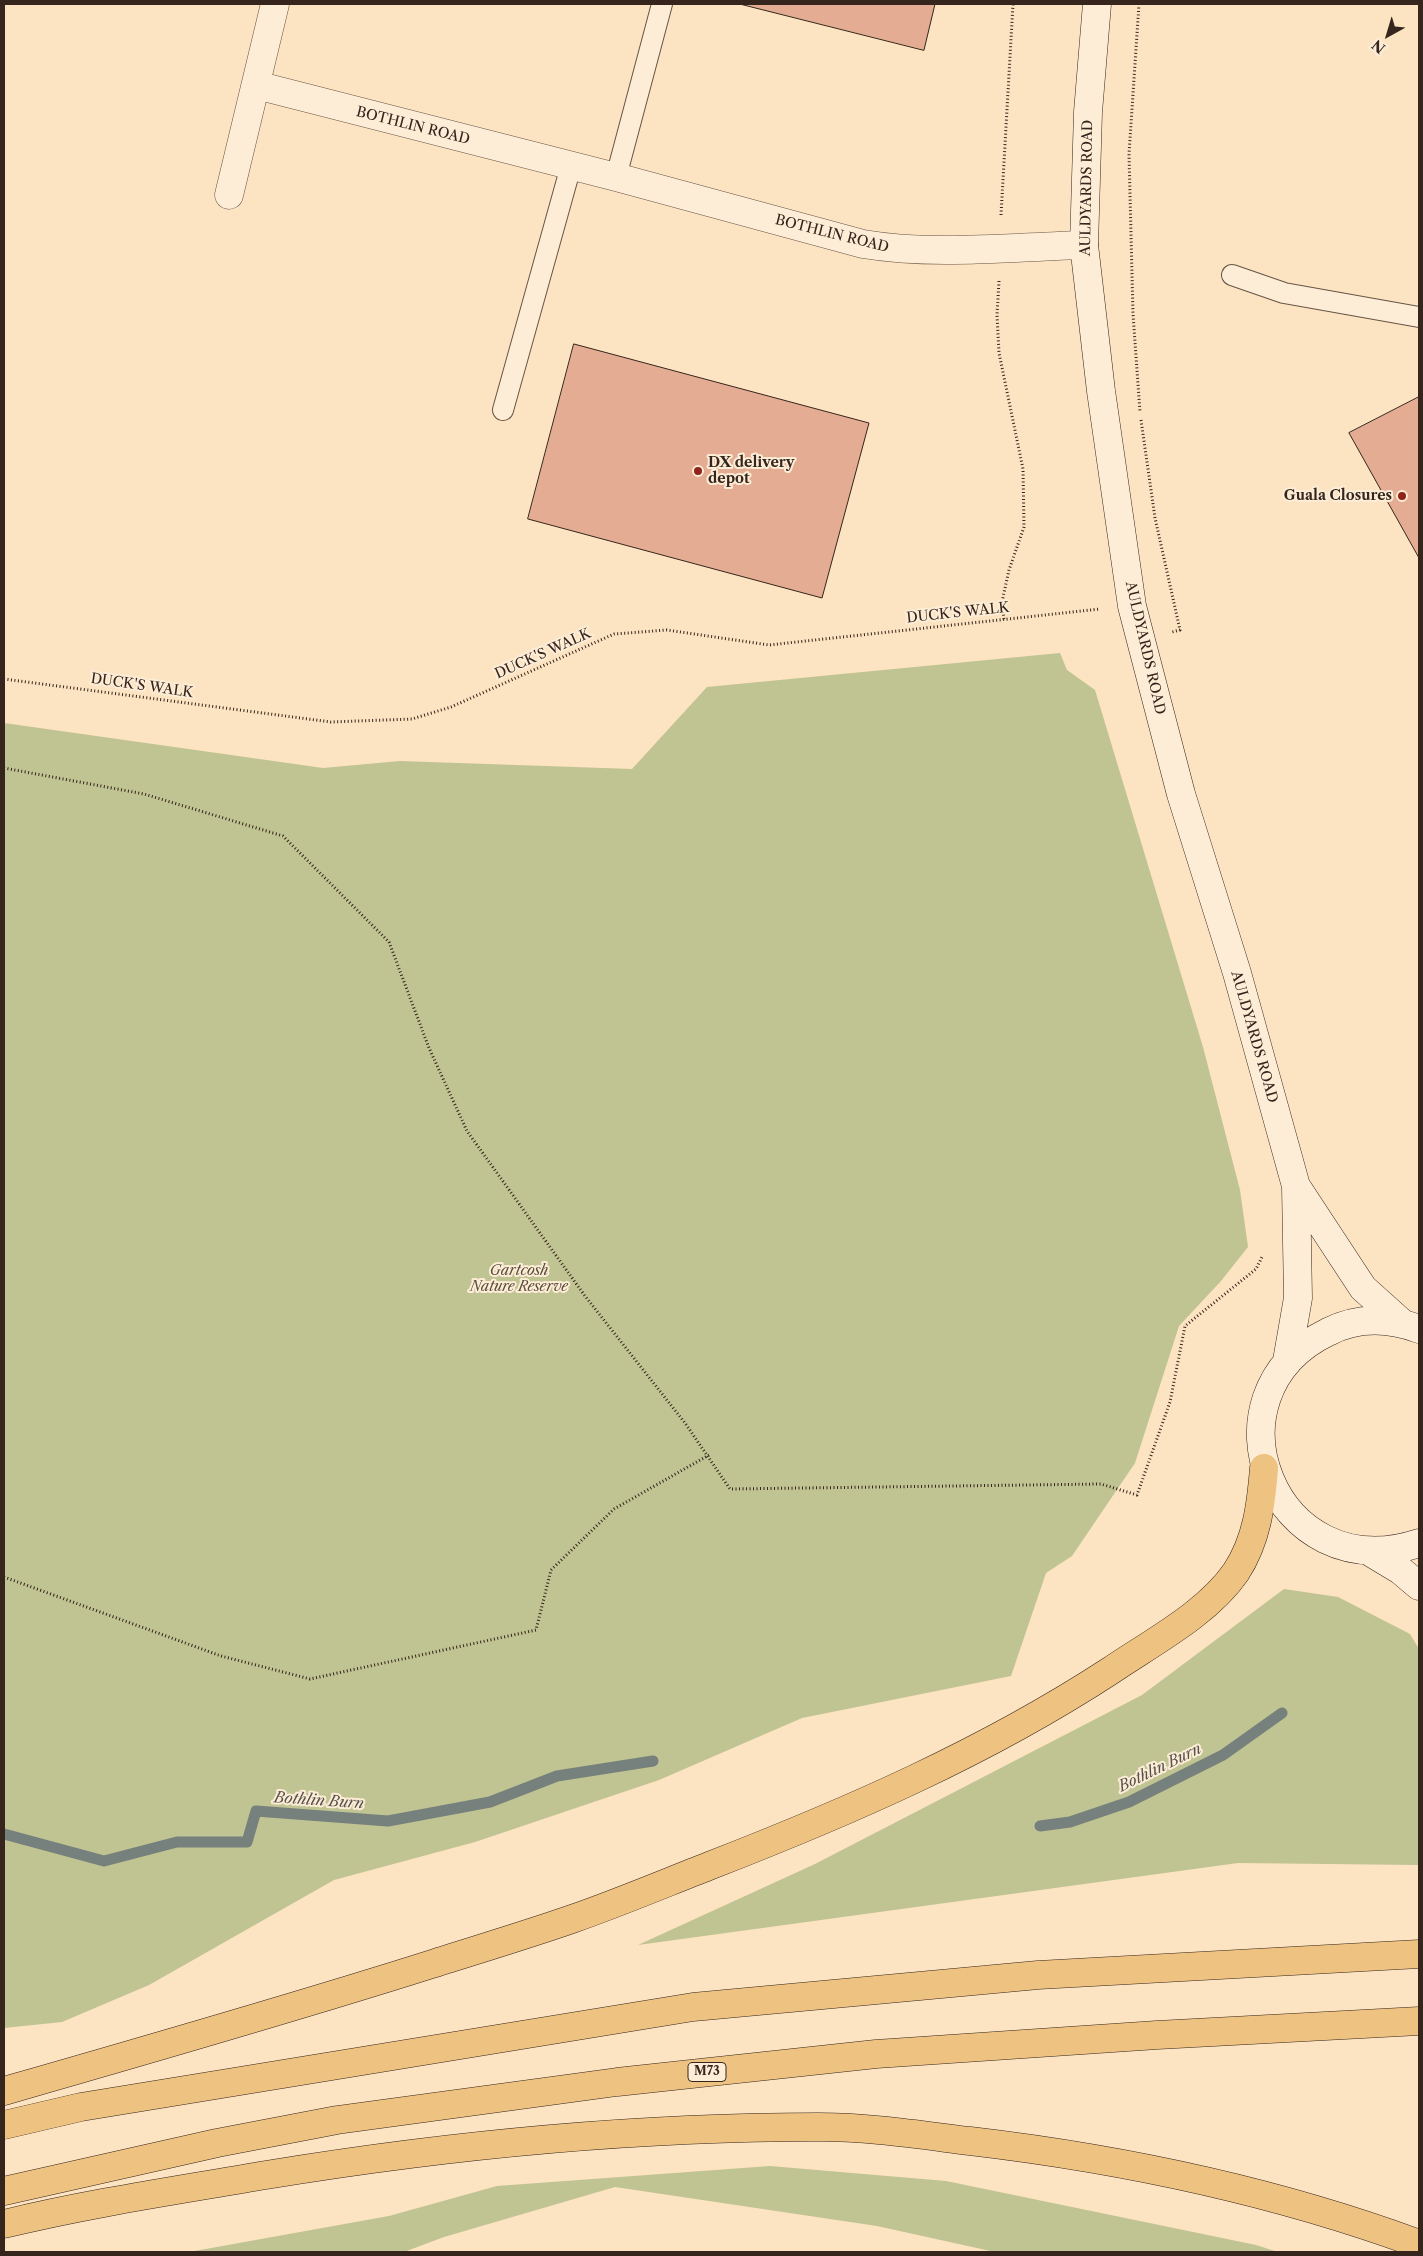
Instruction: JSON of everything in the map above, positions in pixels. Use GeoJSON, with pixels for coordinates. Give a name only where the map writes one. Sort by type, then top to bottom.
{"type":"FeatureCollection","features":[{"type":"Feature","properties":{"kind":"highway"},"geometry":{"type":"LineString","coordinates":[[4,2090],[302,2005],[572,1919],[757,1848],[936,1770],[1036,1716],[1091,1683],[1171,1630],[1215,1597],[1235,1573],[1250,1548],[1260,1515],[1264,1468]]}},
{"type":"Feature","properties":{"kind":"highway"},"geometry":{"type":"LineString","coordinates":[[4,2125],[81,2107],[693,2007],[1038,1976],[1419,1954]]}},
{"type":"Feature","properties":{"kind":"highway","name":"M73"},"geometry":{"type":"LineString","coordinates":[[4,2192],[217,2143],[337,2120],[616,2082],[876,2054],[1157,2035],[1419,2021]]}},
{"type":"Feature","properties":{"kind":"highway"},"geometry":{"type":"LineString","coordinates":[[4,2224],[171,2191],[296,2170],[471,2147],[619,2133],[822,2127],[915,2134],[1028,2148],[1143,2167],[1257,2194],[1370,2226],[1419,2244]]}},
{"type":"Feature","properties":{"kind":"street"},"geometry":{"type":"LineString","coordinates":[[229,194],[275,4]]}},
{"type":"Feature","properties":{"kind":"street","name":"AULDYARDS ROAD"},"geometry":{"type":"LineString","coordinates":[[1098,4],[1088,112],[1084,245],[1102,401],[1132,606],[1181,794],[1237,973],[1296,1186],[1298,1298],[1288,1361]]}},
{"type":"Feature","properties":{"kind":"street","name":"BOTHLIN ROAD"},"geometry":{"type":"LineString","coordinates":[[256,85],[863,244],[895,249],[925,250],[1084,245]]}},
{"type":"Feature","properties":{"kind":"street","name":"AULDYARDS ROAD"},"geometry":{"type":"LineString","coordinates":[[1296,1186],[1363,1288],[1411,1326]]}},
{"type":"Feature","properties":{"kind":"street"},"geometry":{"type":"LineString","coordinates":[[1411,1326],[1371,1320],[1340,1326],[1311,1340],[1288,1361],[1272,1384],[1263,1411],[1260,1439],[1264,1468],[1280,1500],[1304,1526],[1335,1544],[1370,1552],[1399,1550],[1419,1543]]}},
{"type":"Feature","properties":{"kind":"street"},"geometry":{"type":"LineString","coordinates":[[1370,1552],[1400,1570],[1419,1586]]}},
{"type":"Feature","properties":{"kind":"lane"},"geometry":{"type":"LineString","coordinates":[[616,178],[662,4]]}},
{"type":"Feature","properties":{"kind":"lane"},"geometry":{"type":"LineString","coordinates":[[503,410],[571,166]]}},
{"type":"Feature","properties":{"kind":"lane"},"geometry":{"type":"LineString","coordinates":[[1232,275],[1284,293],[1419,317]]}},
{"type":"Feature","properties":{"kind":"path"},"geometry":{"type":"LineString","coordinates":[[1004,620],[1002,602],[1009,570],[1024,527],[1023,469],[999,353],[997,314],[1013,4]]}},
{"type":"Feature","properties":{"kind":"path"},"geometry":{"type":"LineString","coordinates":[[1139,4],[1129,154],[1133,314],[1140,410],[1154,508],[1180,630],[1141,639]]}},
{"type":"Feature","properties":{"kind":"path","name":"DUCK'S WALK"},"geometry":{"type":"LineString","coordinates":[[4,679],[331,722],[412,719],[451,707],[614,634],[667,630],[769,645],[1096,610]]}},
{"type":"Feature","properties":{"kind":"path"},"geometry":{"type":"LineString","coordinates":[[4,768],[144,794],[282,836],[389,942],[429,1048],[467,1131],[585,1296],[709,1455],[730,1489],[1101,1484],[1137,1495],[1170,1402],[1185,1326],[1256,1269],[1264,1253]]}},
{"type":"Feature","properties":{"kind":"path"},"geometry":{"type":"LineString","coordinates":[[4,1577],[221,1656],[310,1679],[536,1630],[551,1570],[614,1509],[709,1455]]}},
{"type":"Feature","properties":{"kind":"green space","name":"Gartcosh Nature Reserve"},"geometry":{"type":"Polygon","coordinates":[[[1060,653],[1067,670],[1095,690],[1203,1047],[1240,1190],[1248,1247],[1221,1281],[1179,1326],[1135,1463],[1072,1556],[1046,1573],[1011,1676],[802,1718],[659,1780],[475,1842],[334,1880],[149,1985],[62,2022],[4,2028],[4,723],[323,768],[400,761],[632,769],[707,687],[1060,653]]]}},
{"type":"Feature","properties":{"kind":"green space"},"geometry":{"type":"Polygon","coordinates":[[[1284,1589],[1338,1597],[1410,1634],[1419,1649],[1419,1865],[1238,1863],[638,1945],[815,1864],[1142,1695],[1284,1589]]]}},
{"type":"Feature","properties":{"kind":"green space"},"geometry":{"type":"Polygon","coordinates":[[[770,2166],[946,2181],[1256,2245],[1278,2252],[995,2252],[877,2226],[615,2187],[444,2237],[404,2252],[189,2252],[389,2216],[497,2186],[770,2166]]]}},
{"type":"Feature","properties":{"kind":"building"},"geometry":{"type":"Polygon","coordinates":[[[740,4],[935,4],[924,50],[740,4]]]}},
{"type":"Feature","properties":{"kind":"building","name":"DX delivery depot"},"geometry":{"type":"Polygon","coordinates":[[[574,344],[869,423],[822,598],[528,519],[574,344]]]}},
{"type":"Feature","properties":{"kind":"building","name":"Guala Closures"},"geometry":{"type":"Polygon","coordinates":[[[1419,397],[1419,558],[1349,433],[1419,397]]]}},
{"type":"Feature","properties":{"kind":"waterway","name":"Bothlin Burn"},"geometry":{"type":"LineString","coordinates":[[1040,1826],[1070,1822],[1129,1802],[1223,1755],[1282,1713]]}},
{"type":"Feature","properties":{"kind":"waterway","name":"Bothlin Burn"},"geometry":{"type":"LineString","coordinates":[[4,1834],[104,1861],[177,1842],[247,1842],[256,1811],[388,1821],[490,1802],[557,1776],[653,1761]]}},
{"type":"Feature","properties":{"kind":"place","name":"DX delivery depot"},"geometry":{"type":"Point","coordinates":[698,471]}},
{"type":"Feature","properties":{"kind":"place","name":"Guala Closures"},"geometry":{"type":"Point","coordinates":[1402,496]}}]}
